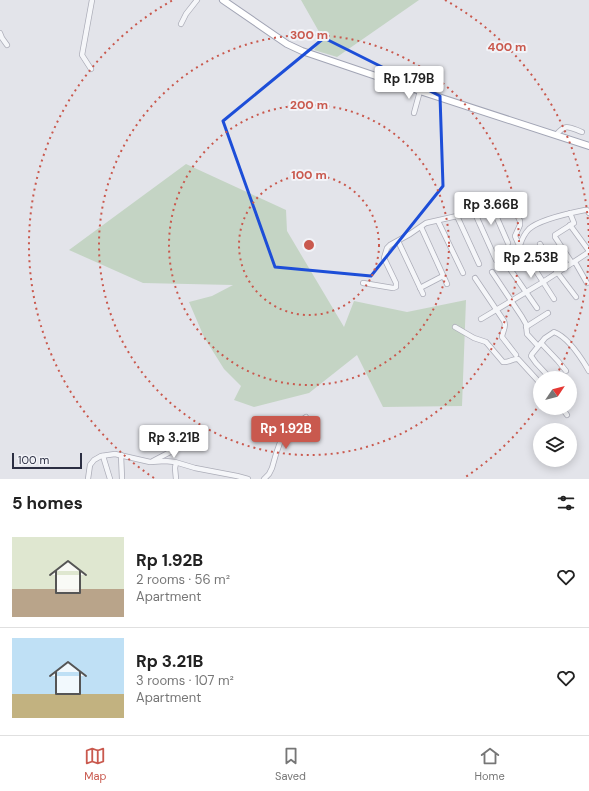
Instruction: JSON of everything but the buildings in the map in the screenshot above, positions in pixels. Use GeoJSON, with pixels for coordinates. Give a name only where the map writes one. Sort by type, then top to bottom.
{"type":"FeatureCollection","features":[{"type":"Feature","properties":{"kind":"main road"},"geometry":{"type":"LineString","coordinates":[[224,0],[287,44],[302,51],[589,146]]}},
{"type":"Feature","properties":{"kind":"street"},"geometry":{"type":"LineString","coordinates":[[91,69],[82,55],[92,0]]}},
{"type":"Feature","properties":{"kind":"street"},"geometry":{"type":"LineString","coordinates":[[181,24],[186,14],[197,0]]}},
{"type":"Feature","properties":{"kind":"street"},"geometry":{"type":"LineString","coordinates":[[0,33],[7,45]]}},
{"type":"Feature","properties":{"kind":"street"},"geometry":{"type":"LineString","coordinates":[[414,113],[420,91]]}},
{"type":"Feature","properties":{"kind":"street"},"geometry":{"type":"LineString","coordinates":[[556,135],[560,130],[566,127],[582,132]]}},
{"type":"Feature","properties":{"kind":"street"},"geometry":{"type":"LineString","coordinates":[[363,283],[393,288],[396,287],[384,258],[387,248],[390,245],[426,223],[457,216],[505,197],[509,198],[520,221],[516,236],[519,244],[554,299]]}},
{"type":"Feature","properties":{"kind":"street"},"geometry":{"type":"LineString","coordinates":[[490,202],[508,244]]}},
{"type":"Feature","properties":{"kind":"street"},"geometry":{"type":"LineString","coordinates":[[473,209],[496,260]]}},
{"type":"Feature","properties":{"kind":"street"},"geometry":{"type":"LineString","coordinates":[[519,244],[528,230],[532,226],[542,221],[584,210],[587,210],[589,213]]}},
{"type":"Feature","properties":{"kind":"street"},"geometry":{"type":"LineString","coordinates":[[570,213],[574,223],[554,236],[574,262],[587,283]]}},
{"type":"Feature","properties":{"kind":"street"},"geometry":{"type":"LineString","coordinates":[[457,216],[479,264]]}},
{"type":"Feature","properties":{"kind":"street"},"geometry":{"type":"LineString","coordinates":[[438,221],[463,273]]}},
{"type":"Feature","properties":{"kind":"street"},"geometry":{"type":"LineString","coordinates":[[481,319],[543,282],[589,252],[570,225]]}},
{"type":"Feature","properties":{"kind":"street"},"geometry":{"type":"LineString","coordinates":[[420,227],[447,284]]}},
{"type":"Feature","properties":{"kind":"street"},"geometry":{"type":"LineString","coordinates":[[398,241],[423,294]]}},
{"type":"Feature","properties":{"kind":"street"},"geometry":{"type":"LineString","coordinates":[[540,244],[576,297]]}},
{"type":"Feature","properties":{"kind":"street"},"geometry":{"type":"LineString","coordinates":[[547,256],[562,247]]}},
{"type":"Feature","properties":{"kind":"street"},"geometry":{"type":"LineString","coordinates":[[510,269],[537,308]]}},
{"type":"Feature","properties":{"kind":"street"},"geometry":{"type":"LineString","coordinates":[[492,272],[526,324],[527,334],[558,361],[566,371]]}},
{"type":"Feature","properties":{"kind":"street"},"geometry":{"type":"LineString","coordinates":[[420,288],[443,276]]}},
{"type":"Feature","properties":{"kind":"street"},"geometry":{"type":"LineString","coordinates":[[475,278],[505,324],[502,338],[516,355]]}},
{"type":"Feature","properties":{"kind":"street"},"geometry":{"type":"LineString","coordinates":[[526,327],[548,313]]}},
{"type":"Feature","properties":{"kind":"street"},"geometry":{"type":"LineString","coordinates":[[455,328],[474,338],[486,342],[504,362],[518,359],[533,375]]}},
{"type":"Feature","properties":{"kind":"street"},"geometry":{"type":"LineString","coordinates":[[544,371],[531,357],[539,344],[554,332],[567,341],[589,371]]}},
{"type":"Feature","properties":{"kind":"street"},"geometry":{"type":"LineString","coordinates":[[264,479],[272,468],[283,434],[306,417]]}},
{"type":"Feature","properties":{"kind":"street"},"geometry":{"type":"LineString","coordinates":[[152,462],[172,451],[174,449],[173,442],[175,439],[183,436]]}},
{"type":"Feature","properties":{"kind":"street"},"geometry":{"type":"LineString","coordinates":[[88,479],[90,466],[97,458],[115,454],[120,458],[152,462],[164,461],[176,465],[247,479]]}},
{"type":"Feature","properties":{"kind":"street"},"geometry":{"type":"LineString","coordinates":[[103,457],[110,479]]}},
{"type":"Feature","properties":{"kind":"street"},"geometry":{"type":"LineString","coordinates":[[120,458],[122,479]]}},
{"type":"Feature","properties":{"kind":"street"},"geometry":{"type":"LineString","coordinates":[[176,465],[176,479]]}},
{"type":"Feature","properties":{"kind":"highlighted area"},"geometry":{"type":"Polygon","coordinates":[[[324,38],[440,96],[443,186],[371,276],[275,267],[223,121],[324,38]]]}},
{"type":"Feature","properties":{"kind":"green space"},"geometry":{"type":"Polygon","coordinates":[[[301,0],[419,0],[337,57],[314,50],[322,37],[301,0]]]}},
{"type":"Feature","properties":{"kind":"green space"},"geometry":{"type":"Polygon","coordinates":[[[186,164],[286,210],[287,231],[344,327],[354,301],[407,312],[466,300],[462,406],[383,407],[357,355],[309,393],[254,407],[234,400],[241,386],[224,369],[204,337],[189,302],[212,296],[233,285],[143,283],[69,250],[186,164]]]}}]}
